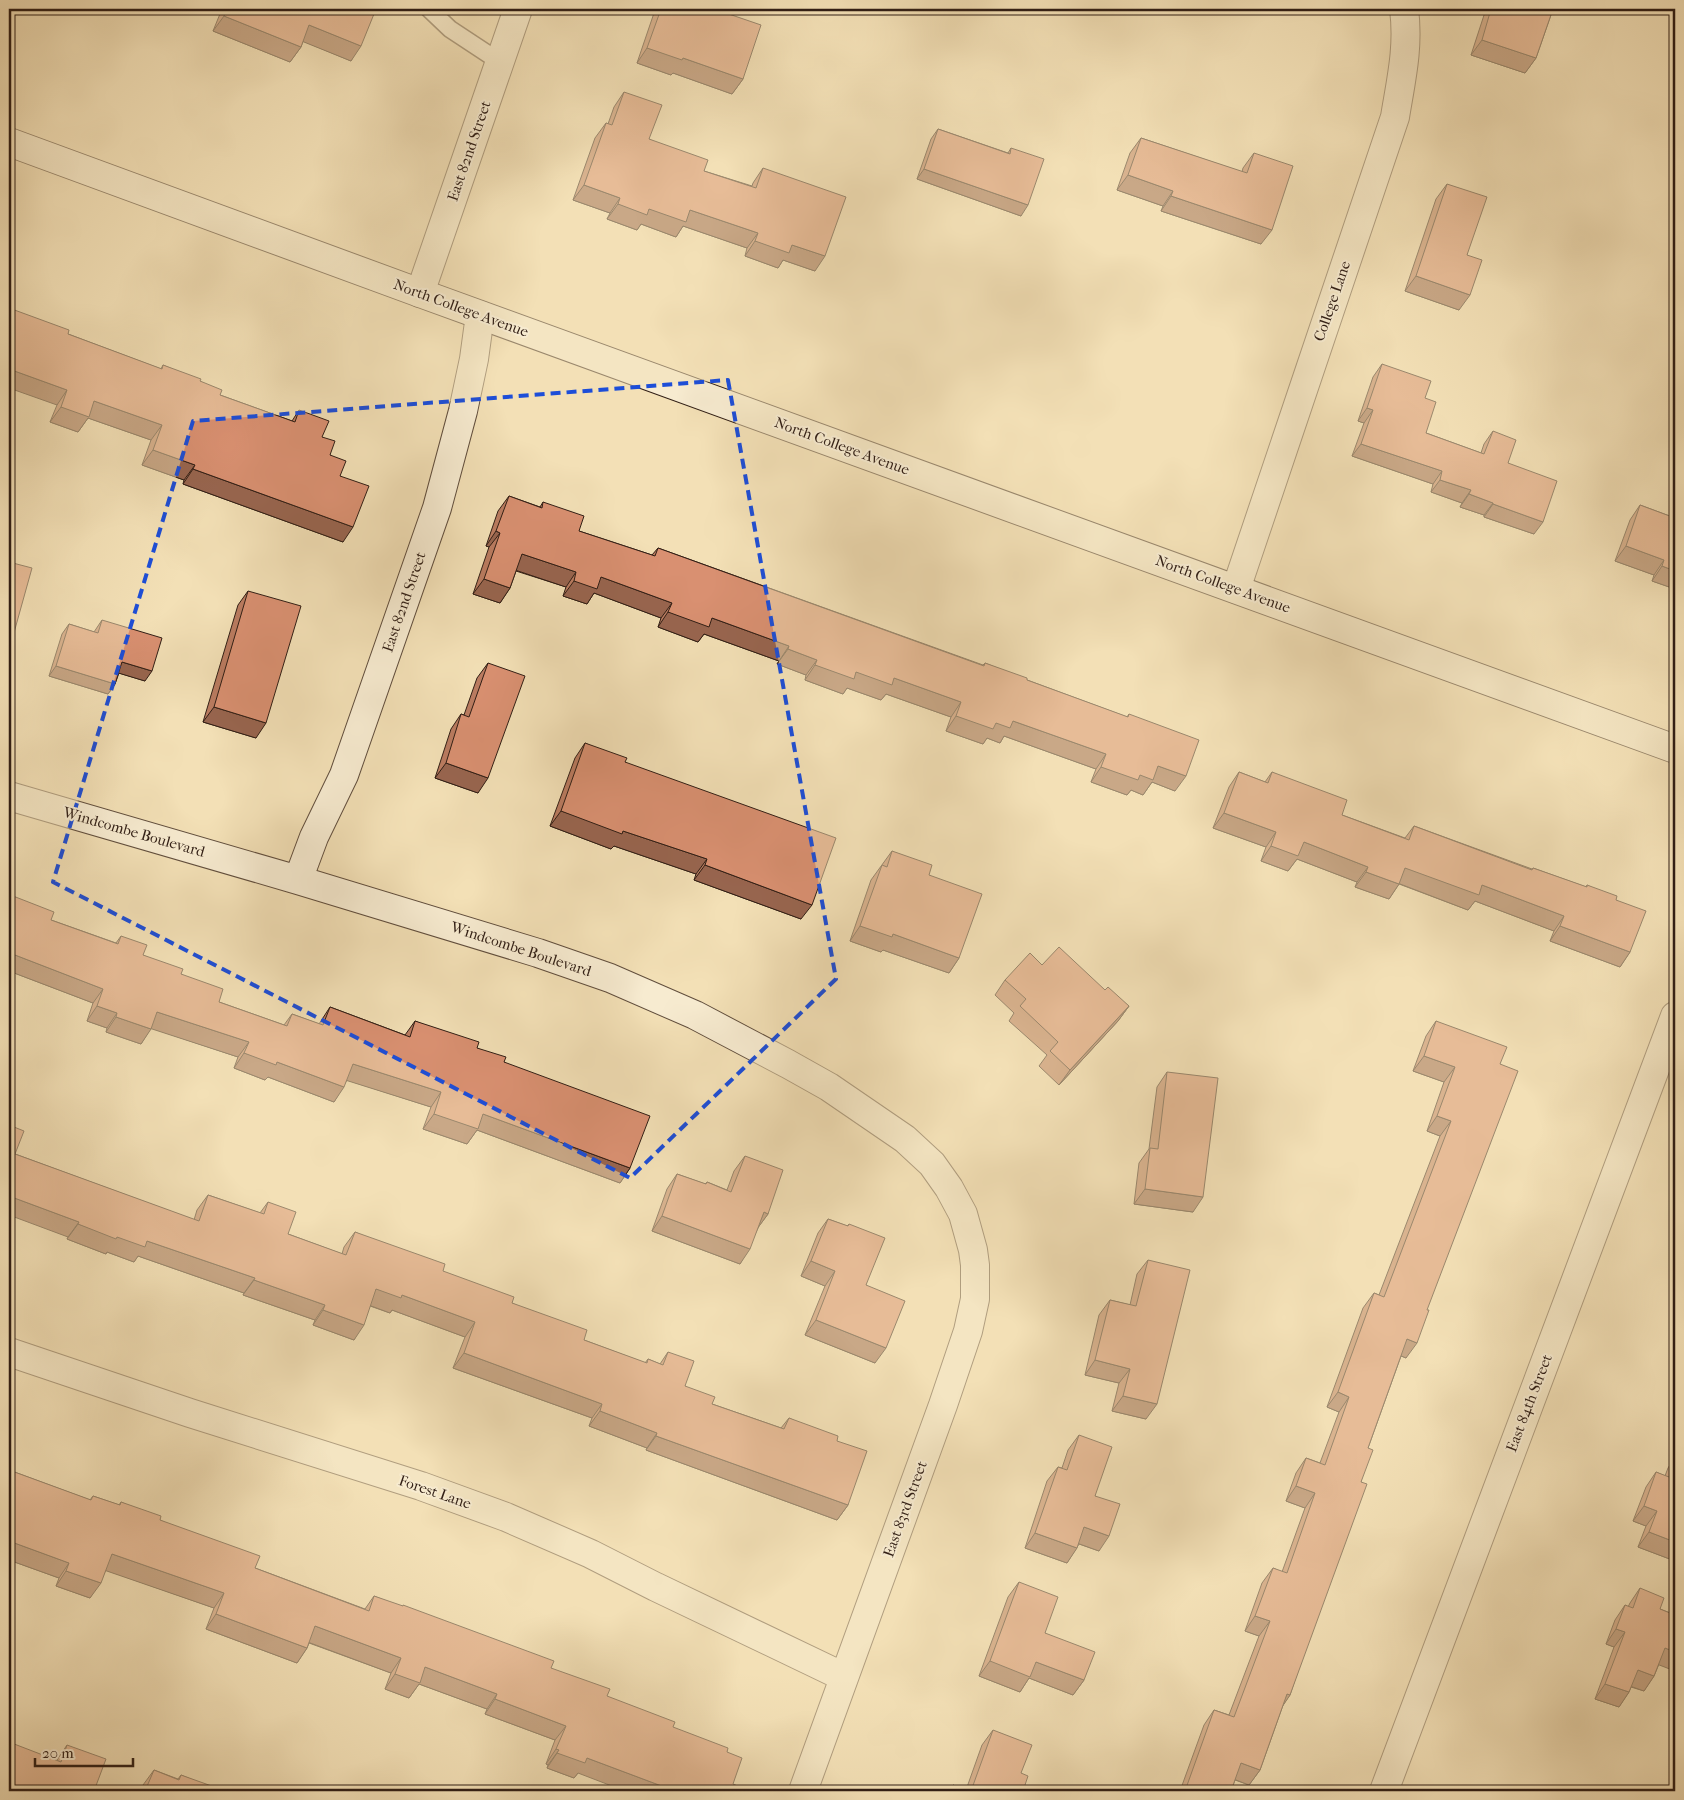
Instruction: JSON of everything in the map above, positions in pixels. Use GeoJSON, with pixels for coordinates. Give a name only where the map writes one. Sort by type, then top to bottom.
{"type":"FeatureCollection","features":[{"type":"Feature","properties":{"kind":"street","name":"East 82nd Street"},"geometry":{"type":"LineString","coordinates":[[420,293],[518,9]]}},
{"type":"Feature","properties":{"kind":"street","name":"College Lane"},"geometry":{"type":"LineString","coordinates":[[1236,589],[1395,117],[1404,72],[1406,25],[1404,9]]}},
{"type":"Feature","properties":{"kind":"street","name":"North College Avenue"},"geometry":{"type":"LineString","coordinates":[[9,142],[1675,749]]}},
{"type":"Feature","properties":{"kind":"street","name":"East 82nd Street"},"geometry":{"type":"LineString","coordinates":[[298,880],[314,837],[344,775],[437,508],[463,411],[474,359],[480,315]]}},
{"type":"Feature","properties":{"kind":"street","name":"Windcombe Boulevard"},"geometry":{"type":"LineString","coordinates":[[9,796],[298,880],[568,963],[652,996],[734,1035],[828,1087],[905,1139],[932,1164],[941,1176],[960,1208],[964,1223]]}},
{"type":"Feature","properties":{"kind":"street","name":"East 84th Street"},"geometry":{"type":"LineString","coordinates":[[1384,1791],[1675,1016]]}},
{"type":"Feature","properties":{"kind":"street","name":"East 83rd Street"},"geometry":{"type":"LineString","coordinates":[[802,1791],[968,1331],[975,1299],[975,1265],[973,1250],[964,1223]]}},
{"type":"Feature","properties":{"kind":"street","name":"Forest Lane"},"geometry":{"type":"LineString","coordinates":[[9,1352],[190,1413],[422,1486],[506,1517],[591,1554],[844,1677]]}},
{"type":"Feature","properties":{"kind":"lane"},"geometry":{"type":"LineString","coordinates":[[430,9],[450,29],[500,62]]}},
{"type":"Feature","properties":{"kind":"highlighted area"},"geometry":{"type":"Polygon","coordinates":[[[728,380],[836,979],[630,1178],[53,882],[193,421],[728,380]]]}},
{"type":"Feature","properties":{"kind":"building"},"geometry":{"type":"Polygon","coordinates":[[[227,9],[376,9],[361,46],[309,25],[301,47],[224,16],[227,9]]]}},
{"type":"Feature","properties":{"kind":"building"},"geometry":{"type":"Polygon","coordinates":[[[661,9],[721,9],[720,11],[761,25],[743,79],[683,58],[682,60],[647,48],[661,9]]]}},
{"type":"Feature","properties":{"kind":"building"},"geometry":{"type":"Polygon","coordinates":[[[1491,9],[1553,9],[1536,58],[1482,40],[1491,9]]]}},
{"type":"Feature","properties":{"kind":"building"},"geometry":{"type":"Polygon","coordinates":[[[624,92],[662,105],[649,139],[708,160],[704,171],[756,188],[763,168],[846,197],[825,256],[792,245],[789,253],[755,241],[758,233],[690,210],[686,222],[649,209],[647,215],[618,204],[620,198],[584,185],[606,123],[612,125],[624,92]]]}},
{"type":"Feature","properties":{"kind":"building"},"geometry":{"type":"Polygon","coordinates":[[[938,129],[1010,154],[1011,148],[1044,159],[1028,205],[924,169],[938,129]]]}},
{"type":"Feature","properties":{"kind":"building"},"geometry":{"type":"Polygon","coordinates":[[[1141,138],[1247,173],[1254,153],[1293,166],[1272,230],[1171,196],[1173,191],[1128,175],[1141,138]]]}},
{"type":"Feature","properties":{"kind":"building"},"geometry":{"type":"Polygon","coordinates":[[[1447,184],[1487,197],[1467,255],[1482,260],[1470,295],[1416,276],[1447,184]]]}},
{"type":"Feature","properties":{"kind":"building"},"geometry":{"type":"Polygon","coordinates":[[[9,308],[69,330],[68,334],[162,369],[163,365],[201,379],[200,381],[222,390],[220,395],[295,422],[299,410],[329,421],[322,437],[335,441],[330,455],[346,461],[340,476],[369,486],[353,527],[193,469],[195,465],[153,450],[162,425],[94,401],[89,417],[61,407],[67,390],[9,369],[9,308]]]}},
{"type":"Feature","properties":{"kind":"building"},"geometry":{"type":"Polygon","coordinates":[[[1382,364],[1431,381],[1425,398],[1436,402],[1426,433],[1484,454],[1493,431],[1516,440],[1508,463],[1557,481],[1543,522],[1469,494],[1471,490],[1440,480],[1442,471],[1361,444],[1373,410],[1367,408],[1382,364]]]}},
{"type":"Feature","properties":{"kind":"building"},"geometry":{"type":"Polygon","coordinates":[[[509,496],[542,508],[543,502],[584,516],[579,531],[655,556],[658,548],[984,666],[985,663],[1128,717],[1129,714],[1199,740],[1186,776],[1158,766],[1153,780],[1140,775],[1138,780],[1101,767],[1106,754],[1013,721],[1010,728],[996,723],[993,729],[956,716],[961,702],[894,678],[892,685],[856,672],[854,679],[815,665],[817,660],[788,649],[789,646],[712,618],[709,627],[668,612],[672,603],[601,577],[597,589],[574,581],[576,572],[522,554],[510,588],[484,579],[500,533],[496,531],[509,496]]]}},
{"type":"Feature","properties":{"kind":"building"},"geometry":{"type":"Polygon","coordinates":[[[1640,505],[1675,518],[1675,571],[1662,566],[1664,560],[1626,546],[1640,505]]]}},
{"type":"Feature","properties":{"kind":"building"},"geometry":{"type":"Polygon","coordinates":[[[9,562],[32,568],[10,647],[9,647],[9,562]]]}},
{"type":"Feature","properties":{"kind":"building"},"geometry":{"type":"Polygon","coordinates":[[[248,591],[301,606],[266,723],[214,707],[248,591]]]}},
{"type":"Feature","properties":{"kind":"building"},"geometry":{"type":"Polygon","coordinates":[[[102,620],[162,638],[152,671],[122,662],[115,684],[56,666],[69,624],[98,633],[102,620]]]}},
{"type":"Feature","properties":{"kind":"building"},"geometry":{"type":"Polygon","coordinates":[[[488,663],[525,676],[488,778],[446,763],[461,714],[469,717],[488,663]]]}},
{"type":"Feature","properties":{"kind":"building"},"geometry":{"type":"Polygon","coordinates":[[[585,743],[627,758],[625,762],[836,838],[812,905],[705,865],[707,859],[623,831],[622,834],[561,811],[585,743]]]}},
{"type":"Feature","properties":{"kind":"building"},"geometry":{"type":"Polygon","coordinates":[[[1239,772],[1268,783],[1272,772],[1347,800],[1342,815],[1409,840],[1414,826],[1532,870],[1533,868],[1617,896],[1616,900],[1646,911],[1630,952],[1560,926],[1564,916],[1482,885],[1479,895],[1405,868],[1399,884],[1366,872],[1368,867],[1304,842],[1298,856],[1271,846],[1276,832],[1224,813],[1239,772]]]}},
{"type":"Feature","properties":{"kind":"building"},"geometry":{"type":"Polygon","coordinates":[[[892,851],[932,865],[929,875],[982,894],[959,958],[893,934],[892,937],[860,926],[882,865],[887,867],[892,851]]]}},
{"type":"Feature","properties":{"kind":"building"},"geometry":{"type":"Polygon","coordinates":[[[13,896],[54,912],[51,920],[118,944],[121,936],[147,945],[143,955],[183,969],[181,974],[223,989],[219,1002],[287,1026],[292,1014],[323,1025],[330,1007],[410,1037],[415,1021],[479,1042],[477,1048],[506,1057],[504,1062],[650,1116],[630,1168],[483,1114],[478,1129],[434,1114],[441,1092],[353,1064],[344,1087],[277,1062],[276,1065],[244,1053],[249,1042],[157,1012],[151,1029],[116,1017],[117,1013],[97,1006],[103,989],[15,955],[9,971],[9,904],[13,896]]]}},
{"type":"Feature","properties":{"kind":"building"},"geometry":{"type":"Polygon","coordinates":[[[1059,947],[1105,990],[1108,987],[1129,1006],[1070,1070],[1050,1051],[1058,1042],[1020,1006],[1026,999],[1005,980],[1030,953],[1042,965],[1059,947]]]}},
{"type":"Feature","properties":{"kind":"building"},"geometry":{"type":"Polygon","coordinates":[[[1436,1021],[1507,1047],[1500,1064],[1518,1071],[1427,1310],[1429,1310],[1417,1343],[1407,1339],[1368,1448],[1373,1450],[1361,1482],[1367,1484],[1290,1695],[1287,1694],[1260,1770],[1241,1763],[1231,1791],[1185,1791],[1214,1710],[1234,1717],[1270,1621],[1255,1616],[1273,1568],[1287,1573],[1315,1493],[1296,1486],[1306,1458],[1325,1465],[1349,1397],[1338,1392],[1374,1293],[1384,1297],[1451,1121],[1437,1116],[1455,1067],[1424,1056],[1436,1021]]]}},
{"type":"Feature","properties":{"kind":"building"},"geometry":{"type":"Polygon","coordinates":[[[1167,1072],[1218,1078],[1203,1197],[1145,1189],[1150,1148],[1158,1149],[1167,1072]]]}},
{"type":"Feature","properties":{"kind":"building"},"geometry":{"type":"Polygon","coordinates":[[[9,1125],[24,1131],[15,1154],[199,1221],[208,1195],[264,1214],[268,1202],[296,1212],[288,1234],[346,1255],[355,1232],[445,1264],[443,1271],[514,1297],[512,1303],[587,1330],[584,1340],[647,1363],[648,1359],[663,1365],[668,1352],[694,1361],[685,1386],[715,1397],[712,1404],[784,1429],[789,1418],[838,1436],[837,1441],[867,1451],[848,1505],[656,1436],[657,1433],[600,1411],[602,1404],[464,1353],[475,1322],[402,1295],[401,1298],[376,1289],[364,1325],[323,1310],[325,1305],[254,1280],[255,1278],[147,1241],[145,1247],[117,1237],[116,1239],[78,1224],[79,1222],[9,1196],[9,1125]]]}},
{"type":"Feature","properties":{"kind":"building"},"geometry":{"type":"Polygon","coordinates":[[[745,1156],[783,1170],[768,1214],[764,1212],[750,1249],[662,1216],[677,1174],[706,1184],[707,1182],[731,1192],[745,1156]]]}},
{"type":"Feature","properties":{"kind":"building"},"geometry":{"type":"Polygon","coordinates":[[[828,1219],[848,1226],[849,1224],[885,1238],[866,1285],[905,1301],[886,1348],[816,1320],[835,1271],[811,1261],[828,1219]]]}},
{"type":"Feature","properties":{"kind":"building"},"geometry":{"type":"Polygon","coordinates":[[[1148,1260],[1190,1270],[1157,1404],[1123,1396],[1130,1369],[1095,1360],[1110,1300],[1136,1306],[1148,1260]]]}},
{"type":"Feature","properties":{"kind":"building"},"geometry":{"type":"Polygon","coordinates":[[[1079,1435],[1112,1447],[1095,1496],[1120,1504],[1109,1536],[1084,1527],[1077,1548],[1035,1533],[1058,1467],[1067,1470],[1079,1435]]]}},
{"type":"Feature","properties":{"kind":"building"},"geometry":{"type":"Polygon","coordinates":[[[1675,1461],[1675,1542],[1649,1532],[1657,1511],[1644,1506],[1656,1472],[1669,1477],[1675,1461]]]}},
{"type":"Feature","properties":{"kind":"building"},"geometry":{"type":"Polygon","coordinates":[[[9,1470],[91,1500],[93,1496],[120,1505],[121,1502],[161,1516],[160,1520],[260,1556],[255,1568],[369,1611],[374,1596],[554,1661],[551,1668],[610,1689],[607,1696],[675,1722],[673,1727],[728,1748],[727,1752],[742,1758],[733,1784],[740,1787],[739,1791],[675,1791],[587,1758],[585,1763],[557,1753],[559,1750],[556,1749],[566,1726],[495,1699],[497,1694],[425,1667],[420,1683],[395,1674],[401,1658],[315,1626],[307,1648],[216,1614],[224,1593],[112,1554],[101,1583],[66,1571],[69,1563],[9,1541],[9,1470]]]}},
{"type":"Feature","properties":{"kind":"building"},"geometry":{"type":"Polygon","coordinates":[[[1019,1582],[1058,1597],[1045,1633],[1095,1652],[1084,1680],[1036,1662],[1030,1677],[990,1661],[1019,1582]]]}},
{"type":"Feature","properties":{"kind":"building"},"geometry":{"type":"Polygon","coordinates":[[[1640,1588],[1664,1598],[1660,1609],[1675,1615],[1675,1652],[1665,1648],[1654,1676],[1638,1670],[1629,1692],[1605,1684],[1625,1632],[1616,1629],[1625,1605],[1633,1608],[1640,1588]]]}},
{"type":"Feature","properties":{"kind":"building"},"geometry":{"type":"Polygon","coordinates":[[[993,1730],[1032,1745],[1021,1773],[1028,1776],[1023,1791],[971,1791],[993,1730]]]}},
{"type":"Feature","properties":{"kind":"building"},"geometry":{"type":"Polygon","coordinates":[[[9,1742],[61,1762],[67,1745],[106,1759],[94,1791],[9,1791],[9,1742]]]}},
{"type":"Feature","properties":{"kind":"building"},"geometry":{"type":"Polygon","coordinates":[[[154,1770],[179,1780],[181,1775],[220,1789],[219,1791],[145,1791],[154,1770]]]}},
{"type":"Feature","properties":{"kind":"building"},"geometry":{"type":"Polygon","coordinates":[[[953,1785],[969,1791],[951,1791],[953,1785]]]}}]}
